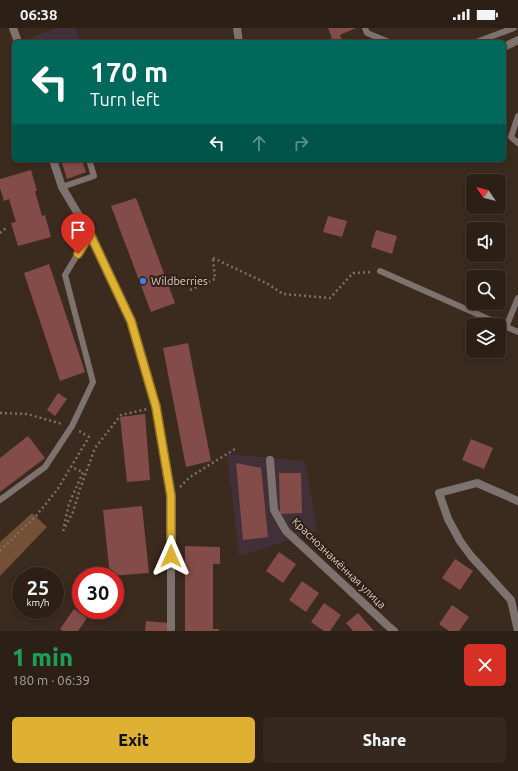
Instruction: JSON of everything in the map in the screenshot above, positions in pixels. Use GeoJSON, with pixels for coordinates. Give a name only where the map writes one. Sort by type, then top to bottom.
{"type":"FeatureCollection","features":[{"type":"Feature","properties":{"kind":"street"},"geometry":{"type":"LineString","coordinates":[[13,28],[17,40]]}},
{"type":"Feature","properties":{"kind":"street"},"geometry":{"type":"LineString","coordinates":[[237,28],[239,40]]}},
{"type":"Feature","properties":{"kind":"street"},"geometry":{"type":"LineString","coordinates":[[506,46],[518,40]]}},
{"type":"Feature","properties":{"kind":"street"},"geometry":{"type":"LineString","coordinates":[[54,162],[62,187],[90,234],[131,321],[156,407],[171,496],[171,631]]}},
{"type":"Feature","properties":{"kind":"street","name":"Краснознамённая улица"},"geometry":{"type":"LineString","coordinates":[[270,460],[274,510],[286,531],[384,628],[394,631]]}},
{"type":"Feature","properties":{"kind":"street"},"geometry":{"type":"LineString","coordinates":[[518,501],[477,483],[439,493],[448,519],[460,541],[471,556],[511,600],[518,631]]}},
{"type":"Feature","properties":{"kind":"lane"},"geometry":{"type":"LineString","coordinates":[[365,28],[367,33],[384,40]]}},
{"type":"Feature","properties":{"kind":"lane"},"geometry":{"type":"LineString","coordinates":[[481,40],[514,28]]}},
{"type":"Feature","properties":{"kind":"lane"},"geometry":{"type":"LineString","coordinates":[[518,116],[511,137],[518,143]]}},
{"type":"Feature","properties":{"kind":"lane"},"geometry":{"type":"LineString","coordinates":[[62,187],[94,176],[90,162]]}},
{"type":"Feature","properties":{"kind":"lane"},"geometry":{"type":"LineString","coordinates":[[0,500],[45,467],[72,426],[93,382],[65,275],[90,234]]}},
{"type":"Feature","properties":{"kind":"lane"},"geometry":{"type":"LineString","coordinates":[[380,271],[486,318]]}},
{"type":"Feature","properties":{"kind":"lane"},"geometry":{"type":"LineString","coordinates":[[518,298],[506,327],[518,332]]}},
{"type":"Feature","properties":{"kind":"path"},"geometry":{"type":"LineString","coordinates":[[0,233],[6,228]]}},
{"type":"Feature","properties":{"kind":"path"},"geometry":{"type":"LineString","coordinates":[[190,290],[215,280],[213,258],[268,284],[283,294],[330,298],[353,273],[380,271]]}},
{"type":"Feature","properties":{"kind":"path"},"geometry":{"type":"LineString","coordinates":[[71,467],[83,472],[70,504],[63,531],[73,512],[95,448],[122,415],[156,407]]}},
{"type":"Feature","properties":{"kind":"path"},"geometry":{"type":"LineString","coordinates":[[0,413],[28,414],[72,426],[89,437],[57,490],[36,516],[0,551]]}},
{"type":"Feature","properties":{"kind":"path"},"geometry":{"type":"LineString","coordinates":[[190,477],[235,450]]}},
{"type":"Feature","properties":{"kind":"shaded area"},"geometry":{"type":"Polygon","coordinates":[[[57,28],[76,28],[79,40],[30,40],[29,38],[57,28]]]}},
{"type":"Feature","properties":{"kind":"shaded area"},"geometry":{"type":"Polygon","coordinates":[[[227,454],[305,461],[317,531],[239,556],[227,454]]]}},
{"type":"Feature","properties":{"kind":"shaded area"},"geometry":{"type":"Polygon","coordinates":[[[32,513],[47,527],[0,576],[0,542],[32,513]]]}},
{"type":"Feature","properties":{"kind":"building"},"geometry":{"type":"Polygon","coordinates":[[[328,28],[356,28],[340,35],[342,40],[328,40],[332,38],[328,28]]]}},
{"type":"Feature","properties":{"kind":"building"},"geometry":{"type":"Polygon","coordinates":[[[62,162],[83,162],[86,172],[67,179],[62,162]]]}},
{"type":"Feature","properties":{"kind":"building"},"geometry":{"type":"Polygon","coordinates":[[[31,170],[42,216],[45,215],[51,237],[18,246],[11,223],[16,222],[9,199],[4,201],[0,188],[0,179],[31,170]]]}},
{"type":"Feature","properties":{"kind":"building"},"geometry":{"type":"Polygon","coordinates":[[[136,198],[175,303],[151,312],[111,206],[136,198]]]}},
{"type":"Feature","properties":{"kind":"building"},"geometry":{"type":"Polygon","coordinates":[[[328,216],[347,221],[342,237],[323,232],[328,216]]]}},
{"type":"Feature","properties":{"kind":"building"},"geometry":{"type":"Polygon","coordinates":[[[376,230],[397,236],[392,254],[371,247],[376,230]]]}},
{"type":"Feature","properties":{"kind":"building"},"geometry":{"type":"Polygon","coordinates":[[[49,264],[85,372],[60,381],[24,273],[49,264]]]}},
{"type":"Feature","properties":{"kind":"building"},"geometry":{"type":"Polygon","coordinates":[[[188,343],[211,461],[186,467],[163,348],[188,343]]]}},
{"type":"Feature","properties":{"kind":"building"},"geometry":{"type":"Polygon","coordinates":[[[58,393],[67,399],[55,416],[47,410],[58,393]]]}},
{"type":"Feature","properties":{"kind":"building"},"geometry":{"type":"Polygon","coordinates":[[[145,414],[150,480],[127,482],[120,417],[145,414]]]}},
{"type":"Feature","properties":{"kind":"building"},"geometry":{"type":"Polygon","coordinates":[[[28,436],[45,458],[0,492],[0,458],[28,436]]]}},
{"type":"Feature","properties":{"kind":"building"},"geometry":{"type":"Polygon","coordinates":[[[471,439],[493,448],[484,469],[462,460],[471,439]]]}},
{"type":"Feature","properties":{"kind":"building"},"geometry":{"type":"Polygon","coordinates":[[[236,463],[261,468],[268,537],[243,540],[236,463]]]}},
{"type":"Feature","properties":{"kind":"building"},"geometry":{"type":"Polygon","coordinates":[[[279,473],[301,473],[302,513],[280,514],[279,473]]]}},
{"type":"Feature","properties":{"kind":"building"},"geometry":{"type":"Polygon","coordinates":[[[142,506],[149,573],[124,575],[124,567],[109,567],[103,510],[142,506]]]}},
{"type":"Feature","properties":{"kind":"building"},"geometry":{"type":"Polygon","coordinates":[[[185,546],[220,547],[220,564],[213,564],[213,629],[219,629],[219,631],[185,631],[185,546]]]}},
{"type":"Feature","properties":{"kind":"building"},"geometry":{"type":"Polygon","coordinates":[[[279,552],[296,564],[283,583],[266,571],[279,552]]]}},
{"type":"Feature","properties":{"kind":"building"},"geometry":{"type":"Polygon","coordinates":[[[455,559],[473,571],[460,590],[442,578],[455,559]]]}},
{"type":"Feature","properties":{"kind":"building"},"geometry":{"type":"Polygon","coordinates":[[[302,581],[319,593],[306,612],[289,600],[302,581]]]}},
{"type":"Feature","properties":{"kind":"building"},"geometry":{"type":"Polygon","coordinates":[[[324,603],[341,615],[330,631],[324,631],[311,622],[324,603]]]}},
{"type":"Feature","properties":{"kind":"building"},"geometry":{"type":"Polygon","coordinates":[[[452,605],[469,617],[459,631],[449,631],[439,624],[452,605]]]}},
{"type":"Feature","properties":{"kind":"building"},"geometry":{"type":"Polygon","coordinates":[[[72,612],[72,619],[86,619],[78,631],[63,631],[60,629],[72,612]]]}},
{"type":"Feature","properties":{"kind":"building"},"geometry":{"type":"Polygon","coordinates":[[[358,613],[374,631],[353,631],[346,623],[358,613]]]}},
{"type":"Feature","properties":{"kind":"building"},"geometry":{"type":"Polygon","coordinates":[[[146,621],[169,623],[168,631],[145,631],[146,621]]]}},
{"type":"Feature","properties":{"kind":"place","name":"Wildberries"},"geometry":{"type":"Point","coordinates":[143,281]}},
{"type":"Feature","properties":{"kind":"route"},"geometry":{"type":"LineString","coordinates":[[78,254],[90,234],[131,321],[156,407],[171,496],[171,556]]}}]}
